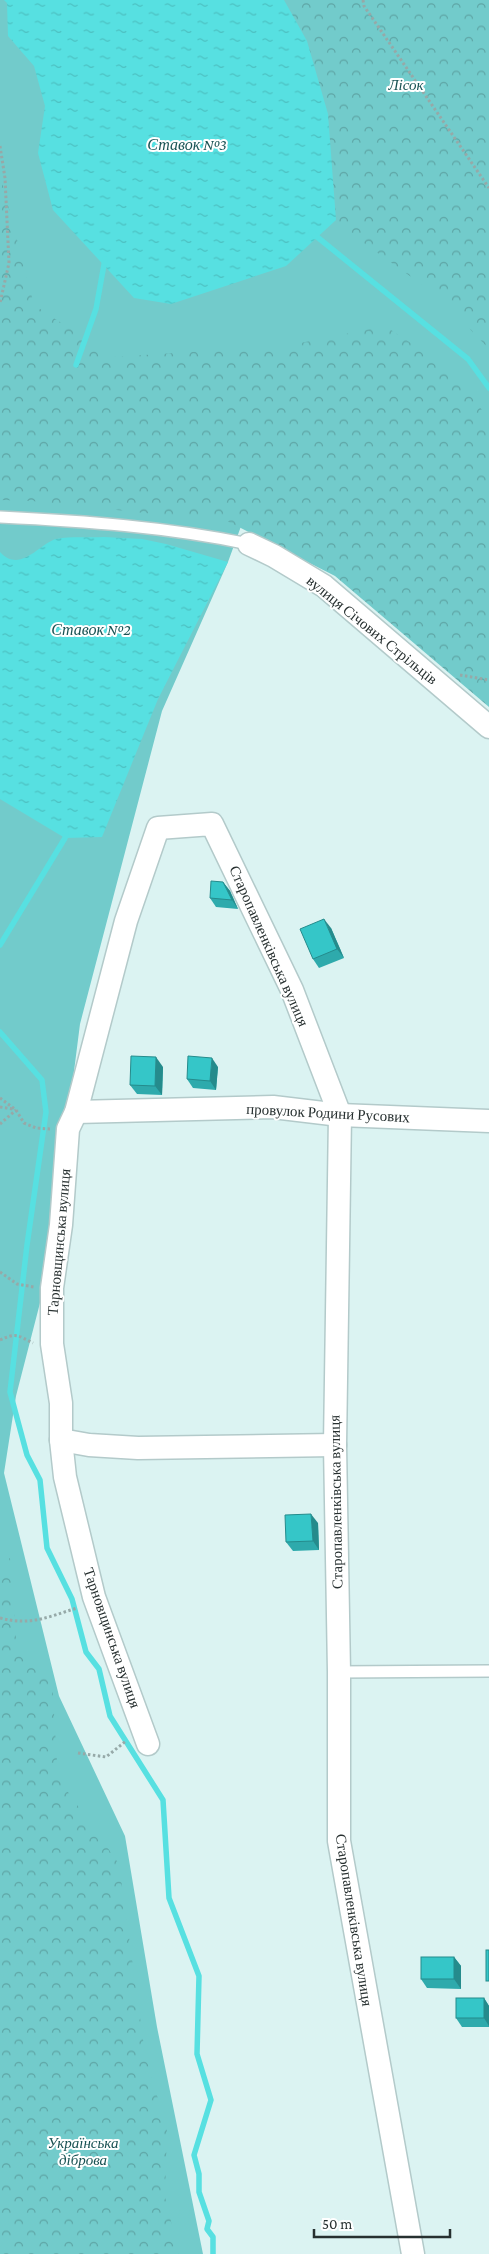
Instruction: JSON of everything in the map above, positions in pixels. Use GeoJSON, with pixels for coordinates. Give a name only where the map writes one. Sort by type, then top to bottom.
{"type":"FeatureCollection","features":[{"type":"Feature","properties":{"kind":"street","name":"вулиця Січових Стрільців"},"geometry":{"type":"LineString","coordinates":[[248,544],[274,556],[324,586],[489,726]]}},
{"type":"Feature","properties":{"kind":"street","name":"Старопавленківська вулиця"},"geometry":{"type":"LineString","coordinates":[[158,828],[212,824],[292,990],[340,1115],[335,1445],[339,1672],[339,1841],[413,2254]]}},
{"type":"Feature","properties":{"kind":"street","name":"Тарновщинська вулиця"},"geometry":{"type":"LineString","coordinates":[[148,1744],[94,1596],[65,1477],[61,1440],[61,1403],[52,1344],[52,1288],[61,1225],[68,1129],[76,1112],[126,921],[158,828]]}},
{"type":"Feature","properties":{"kind":"street","name":"провулок Родини Русових"},"geometry":{"type":"LineString","coordinates":[[76,1112],[273,1107],[340,1115],[489,1121]]}},
{"type":"Feature","properties":{"kind":"street"},"geometry":{"type":"LineString","coordinates":[[61,1440],[89,1445],[138,1448],[335,1445]]}},
{"type":"Feature","properties":{"kind":"lane"},"geometry":{"type":"LineString","coordinates":[[0,517],[54,520],[211,536],[248,544]]}},
{"type":"Feature","properties":{"kind":"lane"},"geometry":{"type":"LineString","coordinates":[[339,1672],[489,1671]]}},
{"type":"Feature","properties":{"kind":"path"},"geometry":{"type":"LineString","coordinates":[[363,0],[364,6],[489,188]]}},
{"type":"Feature","properties":{"kind":"path"},"geometry":{"type":"LineString","coordinates":[[0,146],[5,178],[8,263],[0,303]]}},
{"type":"Feature","properties":{"kind":"path"},"geometry":{"type":"LineString","coordinates":[[0,1098],[16,1110],[24,1123],[36,1128],[47,1129]]}},
{"type":"Feature","properties":{"kind":"path"},"geometry":{"type":"LineString","coordinates":[[0,1107],[16,1110]]}},
{"type":"Feature","properties":{"kind":"path"},"geometry":{"type":"LineString","coordinates":[[0,1124],[16,1110]]}},
{"type":"Feature","properties":{"kind":"path"},"geometry":{"type":"LineString","coordinates":[[0,1272],[17,1284],[29,1287]]}},
{"type":"Feature","properties":{"kind":"path"},"geometry":{"type":"LineString","coordinates":[[0,1340],[12,1335],[20,1335]]}},
{"type":"Feature","properties":{"kind":"path"},"geometry":{"type":"LineString","coordinates":[[0,1618],[13,1622],[37,1622],[77,1608]]}},
{"type":"Feature","properties":{"kind":"path"},"geometry":{"type":"LineString","coordinates":[[78,1752],[106,1757],[123,1744]]}},
{"type":"Feature","properties":{"kind":"green space"},"geometry":{"type":"Polygon","coordinates":[[[0,0],[489,0],[489,648],[244,518],[228,562],[162,711],[80,1024],[49,1268],[16,1396],[4,1473],[59,1696],[125,1836],[157,2027],[203,2254],[0,2254],[0,0]]]}},
{"type":"Feature","properties":{"kind":"green space","name":"Лісок"},"geometry":{"type":"Polygon","coordinates":[[[284,0],[489,0],[489,349],[438,296],[365,244],[336,220],[331,170],[284,0]]]}},
{"type":"Feature","properties":{"kind":"green space"},"geometry":{"type":"Polygon","coordinates":[[[0,174],[34,305],[113,357],[285,346],[385,326],[455,372],[489,420],[489,707],[335,576],[229,522],[32,501],[0,500],[0,174]]]}},
{"type":"Feature","properties":{"kind":"green space","name":"Українська діброва"},"geometry":{"type":"Polygon","coordinates":[[[10,1558],[16,1639],[52,1680],[58,1778],[119,1864],[145,2054],[167,2130],[165,2197],[179,2254],[0,2254],[0,1566],[10,1558]]]}},
{"type":"Feature","properties":{"kind":"water","name":"Ставок №3"},"geometry":{"type":"Polygon","coordinates":[[[4,0],[284,0],[307,41],[328,114],[336,220],[286,266],[171,304],[134,298],[53,210],[38,153],[45,106],[34,66],[8,36],[7,3],[4,0]]]}},
{"type":"Feature","properties":{"kind":"water","name":"Ставок №2"},"geometry":{"type":"Polygon","coordinates":[[[104,537],[142,539],[228,562],[158,699],[102,837],[65,838],[0,799],[0,552],[7,558],[22,559],[56,539],[104,537]]]}},
{"type":"Feature","properties":{"kind":"building"},"geometry":{"type":"Polygon","coordinates":[[[211,881],[223,882],[232,900],[210,898],[211,881]]]}},
{"type":"Feature","properties":{"kind":"building"},"geometry":{"type":"Polygon","coordinates":[[[324,919],[337,949],[313,959],[300,929],[324,919]]]}},
{"type":"Feature","properties":{"kind":"building"},"geometry":{"type":"Polygon","coordinates":[[[131,1056],[156,1057],[155,1086],[130,1085],[131,1056]]]}},
{"type":"Feature","properties":{"kind":"building"},"geometry":{"type":"Polygon","coordinates":[[[188,1056],[212,1058],[210,1081],[187,1079],[188,1056]]]}},
{"type":"Feature","properties":{"kind":"building"},"geometry":{"type":"Polygon","coordinates":[[[311,1514],[313,1541],[286,1542],[285,1515],[311,1514]]]}},
{"type":"Feature","properties":{"kind":"building"},"geometry":{"type":"Polygon","coordinates":[[[486,1950],[489,1950],[489,1981],[486,1981],[486,1950]]]}},
{"type":"Feature","properties":{"kind":"building"},"geometry":{"type":"Polygon","coordinates":[[[421,1957],[454,1957],[454,1979],[421,1979],[421,1957]]]}},
{"type":"Feature","properties":{"kind":"building"},"geometry":{"type":"Polygon","coordinates":[[[456,1998],[484,1998],[484,2018],[456,2018],[456,1998]]]}},
{"type":"Feature","properties":{"kind":"waterway"},"geometry":{"type":"LineString","coordinates":[[311,232],[468,359],[489,388]]}},
{"type":"Feature","properties":{"kind":"waterway"},"geometry":{"type":"LineString","coordinates":[[76,365],[96,309],[105,259]]}},
{"type":"Feature","properties":{"kind":"waterway"},"geometry":{"type":"LineString","coordinates":[[0,945],[65,838],[66,831]]}},
{"type":"Feature","properties":{"kind":"waterway"},"geometry":{"type":"LineString","coordinates":[[0,1032],[42,1080],[46,1112],[27,1245],[10,1392],[27,1455],[40,1480],[47,1548],[72,1599],[86,1652],[99,1669],[110,1716],[163,1800],[169,1898],[199,1976],[197,2054],[211,2100],[194,2155],[199,2174],[199,2192],[209,2221],[207,2229],[213,2237],[213,2254]]}}]}
